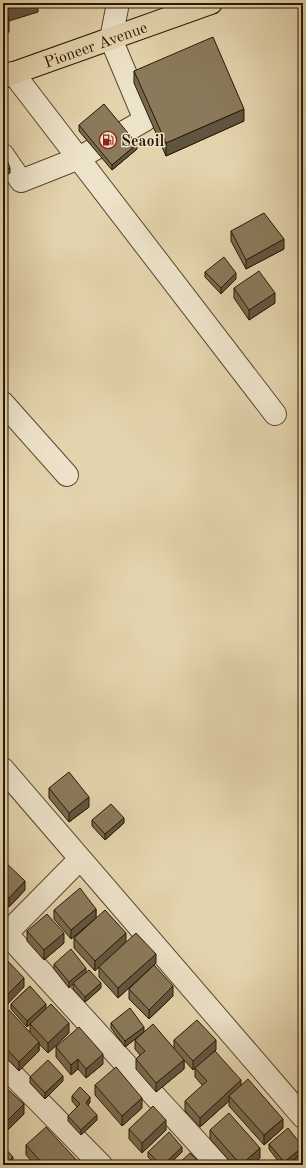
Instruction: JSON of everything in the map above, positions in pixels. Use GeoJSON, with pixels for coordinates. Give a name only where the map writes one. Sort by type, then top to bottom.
{"type":"FeatureCollection","features":[{"type":"Feature","properties":{"kind":"highway","name":"Pioneer Avenue"},"geometry":{"type":"LineString","coordinates":[[8,75],[111,39],[203,4]]}},
{"type":"Feature","properties":{"kind":"street"},"geometry":{"type":"LineString","coordinates":[[3,155],[21,181],[79,158],[145,120],[111,39],[118,3]]}},
{"type":"Feature","properties":{"kind":"street"},"geometry":{"type":"LineString","coordinates":[[8,75],[79,158],[275,414]]}},
{"type":"Feature","properties":{"kind":"street"},"geometry":{"type":"LineString","coordinates":[[3,403],[66,475]]}},
{"type":"Feature","properties":{"kind":"street"},"geometry":{"type":"LineString","coordinates":[[3,769],[303,1117]]}},
{"type":"Feature","properties":{"kind":"street"},"geometry":{"type":"LineString","coordinates":[[80,858],[4,934],[218,1165]]}},
{"type":"Feature","properties":{"kind":"street"},"geometry":{"type":"LineString","coordinates":[[3,1065],[100,1165]]}},
{"type":"Feature","properties":{"kind":"building"},"geometry":{"type":"Polygon","coordinates":[[[3,3],[28,3],[6,9],[9,20],[3,22],[3,3]]]}},
{"type":"Feature","properties":{"kind":"building"},"geometry":{"type":"Polygon","coordinates":[[[213,37],[244,109],[166,143],[134,71],[213,37]]]}},
{"type":"Feature","properties":{"kind":"building","name":"Seaoil"},"geometry":{"type":"Polygon","coordinates":[[[104,104],[137,144],[112,165],[79,125],[104,104]]]}},
{"type":"Feature","properties":{"kind":"building"},"geometry":{"type":"Polygon","coordinates":[[[3,149],[10,168],[3,171],[3,149]]]}},
{"type":"Feature","properties":{"kind":"building"},"geometry":{"type":"Polygon","coordinates":[[[264,213],[284,239],[246,260],[231,231],[264,213]]]}},
{"type":"Feature","properties":{"kind":"building"},"geometry":{"type":"Polygon","coordinates":[[[224,257],[236,273],[221,288],[205,272],[224,257]]]}},
{"type":"Feature","properties":{"kind":"building"},"geometry":{"type":"Polygon","coordinates":[[[259,271],[275,293],[249,310],[234,288],[259,271]]]}},
{"type":"Feature","properties":{"kind":"building"},"geometry":{"type":"Polygon","coordinates":[[[69,772],[89,797],[69,813],[49,788],[69,772]]]}},
{"type":"Feature","properties":{"kind":"building"},"geometry":{"type":"Polygon","coordinates":[[[111,804],[124,818],[105,834],[92,820],[111,804]]]}},
{"type":"Feature","properties":{"kind":"building"},"geometry":{"type":"Polygon","coordinates":[[[3,860],[25,881],[9,898],[3,892],[3,860]]]}},
{"type":"Feature","properties":{"kind":"building"},"geometry":{"type":"Polygon","coordinates":[[[80,888],[96,909],[71,930],[54,910],[80,888]]]}},
{"type":"Feature","properties":{"kind":"building"},"geometry":{"type":"Polygon","coordinates":[[[105,910],[126,933],[95,961],[74,938],[105,910]]]}},
{"type":"Feature","properties":{"kind":"building"},"geometry":{"type":"Polygon","coordinates":[[[47,914],[64,933],[44,950],[27,931],[47,914]]]}},
{"type":"Feature","properties":{"kind":"building"},"geometry":{"type":"Polygon","coordinates":[[[136,933],[156,954],[118,988],[99,967],[136,933]]]}},
{"type":"Feature","properties":{"kind":"building"},"geometry":{"type":"Polygon","coordinates":[[[71,949],[86,968],[69,982],[54,964],[71,949]]]}},
{"type":"Feature","properties":{"kind":"building"},"geometry":{"type":"Polygon","coordinates":[[[3,956],[24,978],[3,999],[3,956]]]}},
{"type":"Feature","properties":{"kind":"building"},"geometry":{"type":"Polygon","coordinates":[[[154,965],[173,986],[149,1010],[129,989],[154,965]]]}},
{"type":"Feature","properties":{"kind":"building"},"geometry":{"type":"Polygon","coordinates":[[[89,970],[101,983],[85,997],[73,983],[89,970]]]}},
{"type":"Feature","properties":{"kind":"building"},"geometry":{"type":"Polygon","coordinates":[[[30,986],[46,1004],[27,1021],[11,1004],[30,986]]]}},
{"type":"Feature","properties":{"kind":"building"},"geometry":{"type":"Polygon","coordinates":[[[51,1004],[69,1023],[48,1043],[30,1024],[51,1004]]]}},
{"type":"Feature","properties":{"kind":"building"},"geometry":{"type":"Polygon","coordinates":[[[130,1008],[144,1027],[125,1041],[111,1023],[130,1008]]]}},
{"type":"Feature","properties":{"kind":"building"},"geometry":{"type":"Polygon","coordinates":[[[9,1010],[39,1042],[19,1062],[3,1045],[3,1015],[9,1010]]]}},
{"type":"Feature","properties":{"kind":"building"},"geometry":{"type":"Polygon","coordinates":[[[197,1020],[216,1040],[193,1061],[174,1040],[197,1020]]]}},
{"type":"Feature","properties":{"kind":"building"},"geometry":{"type":"Polygon","coordinates":[[[153,1024],[184,1060],[156,1083],[136,1059],[145,1051],[135,1040],[153,1024]]]}},
{"type":"Feature","properties":{"kind":"building"},"geometry":{"type":"Polygon","coordinates":[[[79,1027],[103,1054],[86,1069],[78,1059],[71,1065],[56,1047],[79,1027]]]}},
{"type":"Feature","properties":{"kind":"building"},"geometry":{"type":"Polygon","coordinates":[[[215,1051],[241,1080],[200,1118],[185,1101],[207,1081],[195,1068],[215,1051]]]}},
{"type":"Feature","properties":{"kind":"building"},"geometry":{"type":"Polygon","coordinates":[[[48,1060],[63,1076],[45,1093],[30,1077],[48,1060]]]}},
{"type":"Feature","properties":{"kind":"building"},"geometry":{"type":"Polygon","coordinates":[[[116,1067],[142,1098],[122,1116],[95,1085],[116,1067]]]}},
{"type":"Feature","properties":{"kind":"building"},"geometry":{"type":"Polygon","coordinates":[[[248,1079],[283,1119],[264,1135],[229,1096],[248,1079]]]}},
{"type":"Feature","properties":{"kind":"building"},"geometry":{"type":"Polygon","coordinates":[[[5,1087],[24,1104],[4,1124],[3,1090],[5,1087]]]}},
{"type":"Feature","properties":{"kind":"building"},"geometry":{"type":"Polygon","coordinates":[[[80,1087],[90,1097],[86,1103],[97,1115],[81,1130],[68,1116],[80,1104],[72,1096],[80,1087]]]}},
{"type":"Feature","properties":{"kind":"building"},"geometry":{"type":"Polygon","coordinates":[[[153,1106],[166,1120],[142,1143],[129,1129],[153,1106]]]}},
{"type":"Feature","properties":{"kind":"building"},"geometry":{"type":"Polygon","coordinates":[[[229,1113],[260,1148],[241,1165],[210,1130],[229,1113]]]}},
{"type":"Feature","properties":{"kind":"building"},"geometry":{"type":"Polygon","coordinates":[[[46,1127],[80,1164],[79,1165],[44,1165],[26,1145],[46,1127]]]}},
{"type":"Feature","properties":{"kind":"building"},"geometry":{"type":"Polygon","coordinates":[[[288,1128],[303,1147],[284,1162],[269,1144],[288,1128]]]}},
{"type":"Feature","properties":{"kind":"building"},"geometry":{"type":"Polygon","coordinates":[[[169,1132],[182,1147],[163,1165],[161,1165],[148,1152],[169,1132]]]}},
{"type":"Feature","properties":{"kind":"building"},"geometry":{"type":"Polygon","coordinates":[[[3,1146],[13,1157],[5,1165],[3,1165],[3,1146]]]}},
{"type":"Feature","properties":{"kind":"building"},"geometry":{"type":"Polygon","coordinates":[[[303,1152],[303,1165],[288,1165],[303,1152]]]}},
{"type":"Feature","properties":{"kind":"building"},"geometry":{"type":"Polygon","coordinates":[[[190,1153],[202,1165],[177,1165],[190,1153]]]}},
{"type":"Feature","properties":{"kind":"building"},"geometry":{"type":"Polygon","coordinates":[[[141,1160],[146,1165],[136,1165],[141,1160]]]}},
{"type":"Feature","properties":{"kind":"building"},"geometry":{"type":"Polygon","coordinates":[[[209,1160],[214,1165],[204,1165],[209,1160]]]}},
{"type":"Feature","properties":{"kind":"place","name":"Seaoil"},"geometry":{"type":"Point","coordinates":[108,140]}}]}
